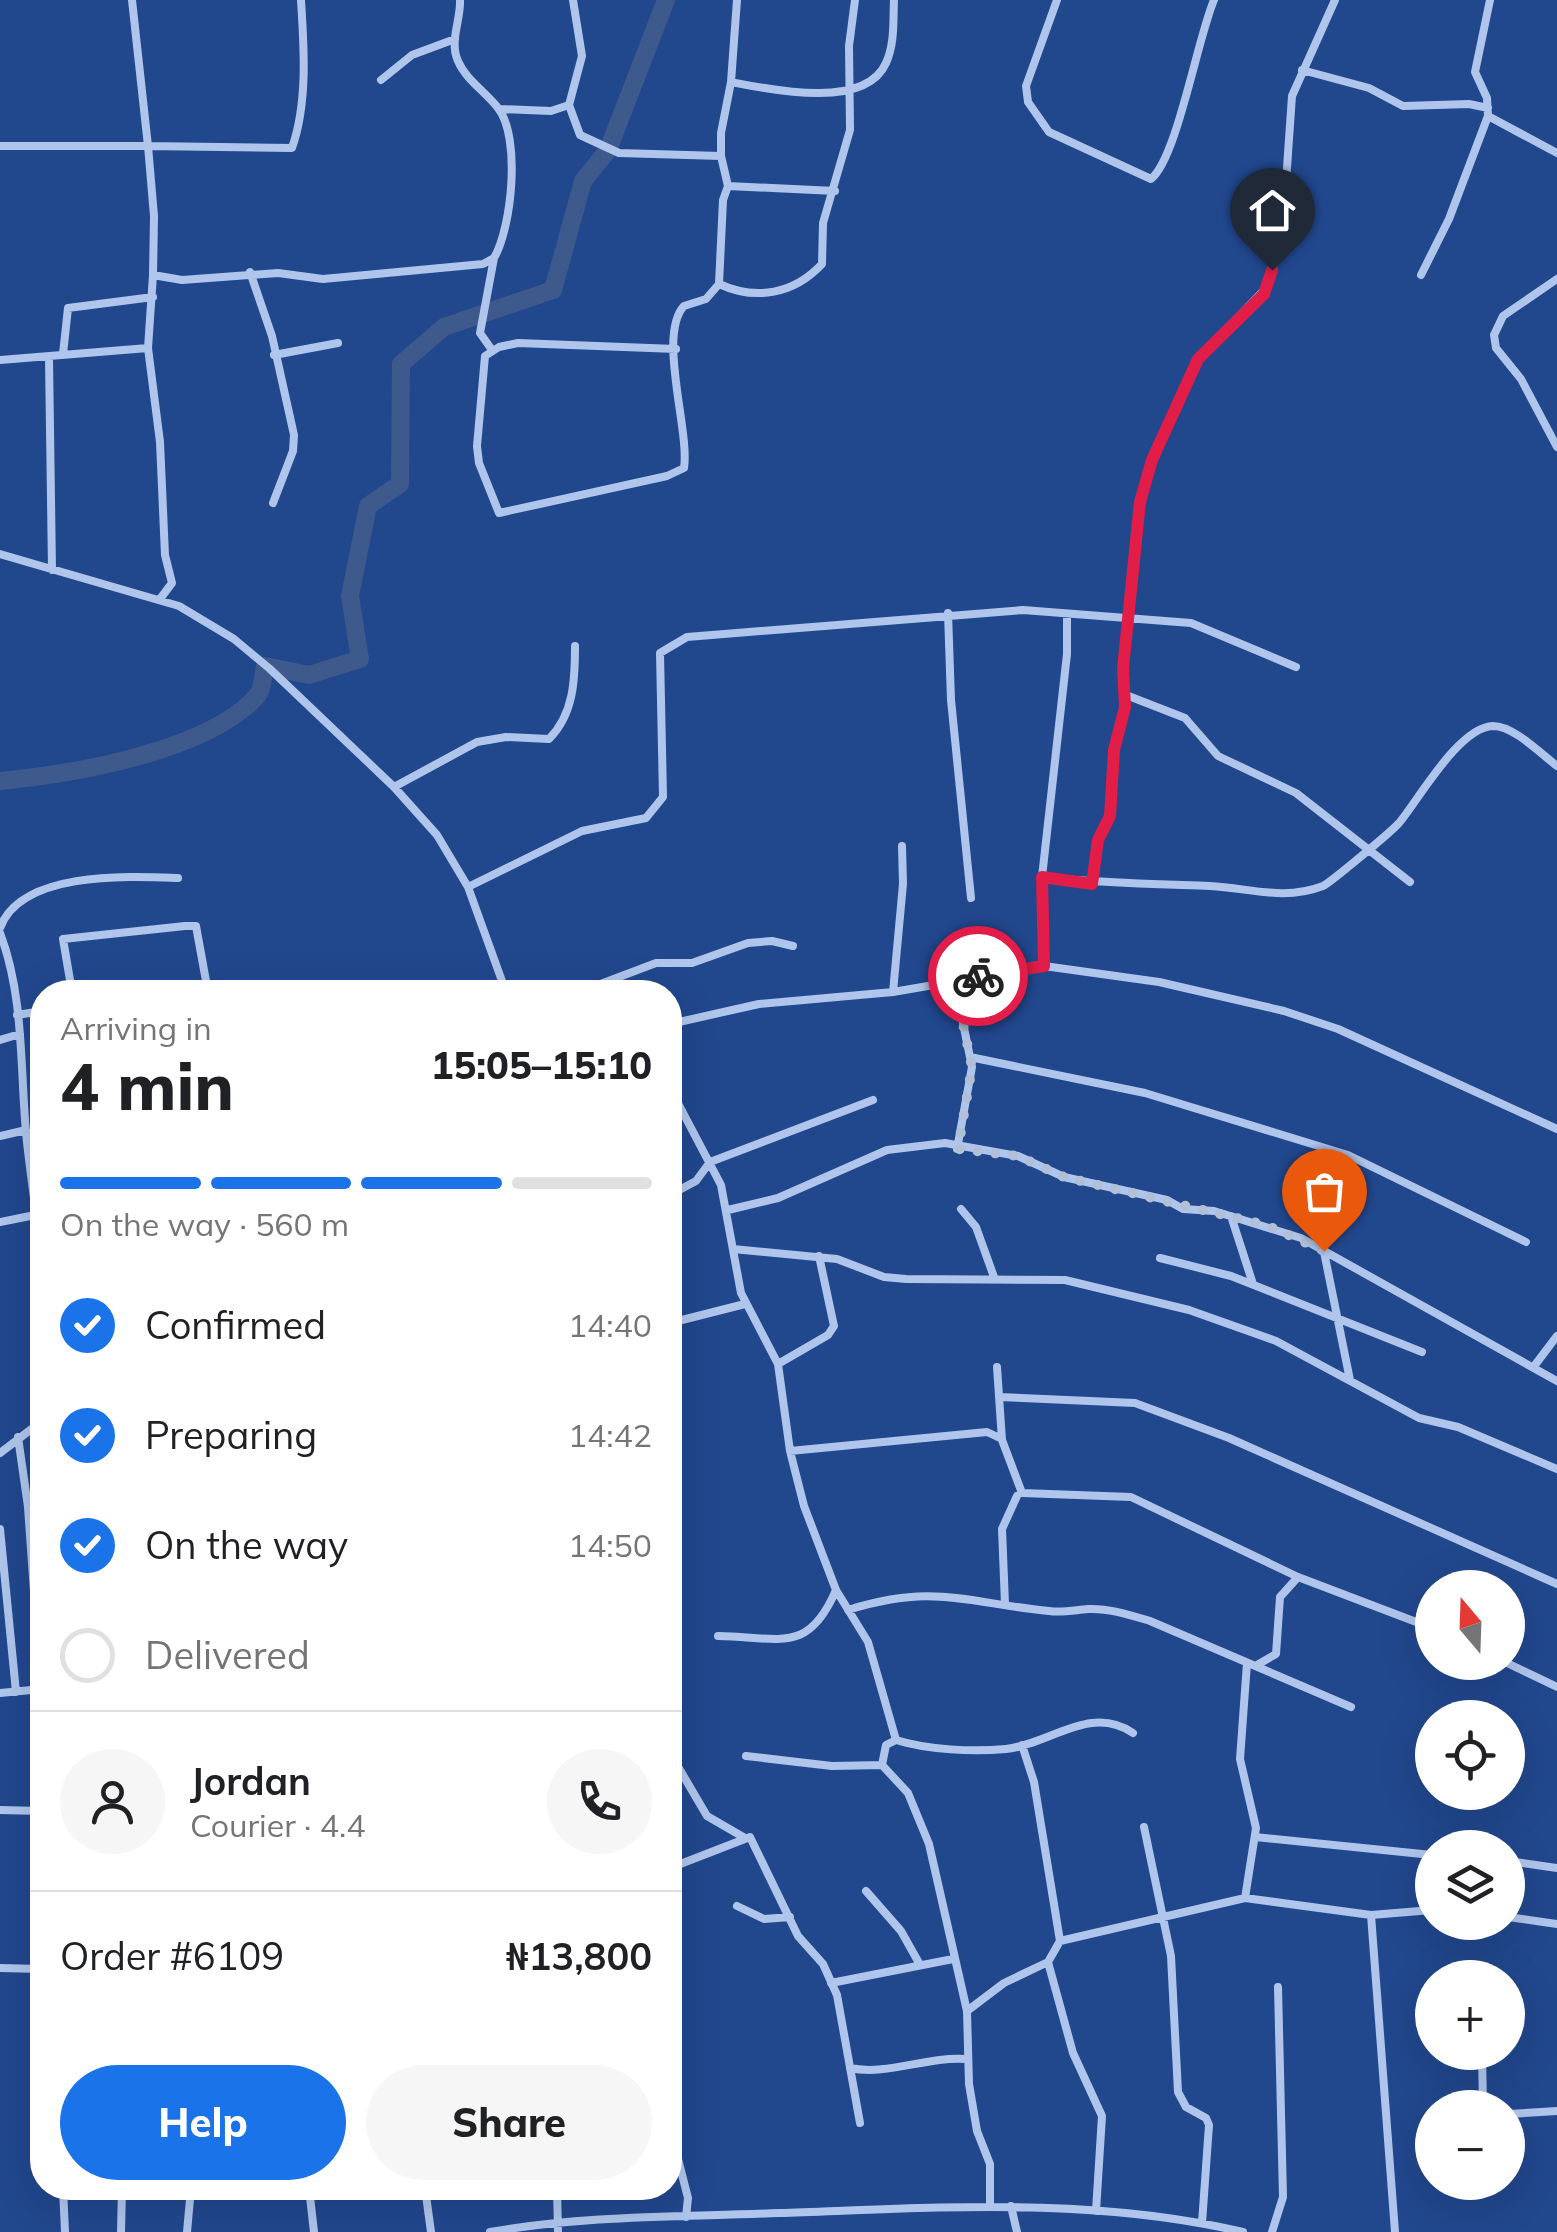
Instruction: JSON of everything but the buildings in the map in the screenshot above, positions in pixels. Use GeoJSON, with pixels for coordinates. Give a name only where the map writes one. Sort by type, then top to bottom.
{"type":"FeatureCollection","features":[{"type":"Feature","properties":{"kind":"street"},"geometry":{"type":"LineString","coordinates":[[132,0],[154,216],[148,348],[160,442],[166,562],[172,583],[160,599]]}},
{"type":"Feature","properties":{"kind":"street"},"geometry":{"type":"LineString","coordinates":[[0,146],[292,148],[299,129],[305,55],[302,0]]}},
{"type":"Feature","properties":{"kind":"street"},"geometry":{"type":"LineString","coordinates":[[460,0],[454,39],[457,60],[500,110],[512,190],[480,333],[492,350]]}},
{"type":"Feature","properties":{"kind":"street"},"geometry":{"type":"LineString","coordinates":[[573,0],[582,56],[570,105],[580,135],[608,150],[635,155],[721,156]]}},
{"type":"Feature","properties":{"kind":"street"},"geometry":{"type":"LineString","coordinates":[[676,349],[518,343],[492,350],[482,368],[477,446],[479,463],[499,513],[667,476],[684,468],[676,349],[679,310],[706,299],[718,284],[722,212],[728,186],[721,156],[736,0]]}},
{"type":"Feature","properties":{"kind":"street"},"geometry":{"type":"LineString","coordinates":[[718,284],[758,292],[799,286],[822,264],[823,223],[850,130],[855,0]]}},
{"type":"Feature","properties":{"kind":"street"},"geometry":{"type":"LineString","coordinates":[[731,82],[849,92],[864,88],[886,63],[894,32],[894,0]]}},
{"type":"Feature","properties":{"kind":"street"},"geometry":{"type":"LineString","coordinates":[[1057,0],[1026,86],[1028,102],[1050,132],[1151,179],[1162,166],[1182,112],[1192,62],[1214,0]]}},
{"type":"Feature","properties":{"kind":"street"},"geometry":{"type":"LineString","coordinates":[[1092,884],[1098,840],[1110,816],[1114,750],[1126,695],[1123,668],[1137,515],[1152,460],[1198,359],[1268,286],[1283,224],[1291,156],[1290,110],[1302,70],[1335,0]]}},
{"type":"Feature","properties":{"kind":"street"},"geometry":{"type":"LineString","coordinates":[[1421,275],[1456,203],[1488,112],[1475,72],[1490,0]]}},
{"type":"Feature","properties":{"kind":"street"},"geometry":{"type":"LineString","coordinates":[[381,80],[412,56],[454,39]]}},
{"type":"Feature","properties":{"kind":"street"},"geometry":{"type":"LineString","coordinates":[[1302,70],[1370,88],[1403,106],[1468,104],[1557,153]]}},
{"type":"Feature","properties":{"kind":"street"},"geometry":{"type":"LineString","coordinates":[[500,110],[550,110],[570,105]]}},
{"type":"Feature","properties":{"kind":"street"},"geometry":{"type":"LineString","coordinates":[[728,186],[835,191]]}},
{"type":"Feature","properties":{"kind":"street"},"geometry":{"type":"LineString","coordinates":[[153,276],[182,280],[250,272],[344,277],[482,264],[494,258]]}},
{"type":"Feature","properties":{"kind":"street"},"geometry":{"type":"LineString","coordinates":[[250,272],[294,435],[293,451],[273,503]]}},
{"type":"Feature","properties":{"kind":"street"},"geometry":{"type":"LineString","coordinates":[[1557,280],[1503,316],[1494,335],[1496,348],[1521,378],[1557,447]]}},
{"type":"Feature","properties":{"kind":"street"},"geometry":{"type":"LineString","coordinates":[[63,354],[68,308],[153,297]]}},
{"type":"Feature","properties":{"kind":"street"},"geometry":{"type":"LineString","coordinates":[[274,356],[338,343]]}},
{"type":"Feature","properties":{"kind":"street"},"geometry":{"type":"LineString","coordinates":[[0,360],[148,348]]}},
{"type":"Feature","properties":{"kind":"street"},"geometry":{"type":"LineString","coordinates":[[48,359],[52,570]]}},
{"type":"Feature","properties":{"kind":"street"},"geometry":{"type":"LineString","coordinates":[[0,554],[160,599],[234,639],[257,658],[394,787],[436,835],[468,887],[502,980]]}},
{"type":"Feature","properties":{"kind":"street"},"geometry":{"type":"LineString","coordinates":[[468,887],[582,831],[646,818],[663,797],[658,670],[660,654],[674,641],[747,629],[836,626],[1023,610],[1191,622],[1296,667]]}},
{"type":"Feature","properties":{"kind":"street"},"geometry":{"type":"LineString","coordinates":[[948,614],[951,700],[970,898]]}},
{"type":"Feature","properties":{"kind":"street"},"geometry":{"type":"LineString","coordinates":[[1044,966],[1042,877],[1067,654],[1067,616]]}},
{"type":"Feature","properties":{"kind":"street"},"geometry":{"type":"LineString","coordinates":[[394,787],[478,742],[516,737],[549,740],[569,706],[576,675],[575,646]]}},
{"type":"Feature","properties":{"kind":"street"},"geometry":{"type":"LineString","coordinates":[[1126,695],[1185,718],[1218,756],[1296,794],[1410,882]]}},
{"type":"Feature","properties":{"kind":"street"},"geometry":{"type":"LineString","coordinates":[[1042,877],[1092,884],[1212,886],[1278,896],[1331,882],[1398,823],[1431,778],[1467,740],[1488,727],[1506,729],[1557,766]]}},
{"type":"Feature","properties":{"kind":"street"},"geometry":{"type":"LineString","coordinates":[[892,992],[903,884],[902,846]]}},
{"type":"Feature","properties":{"kind":"street"},"geometry":{"type":"LineString","coordinates":[[30,1168],[18,1015],[0,931],[14,902],[31,892],[114,876],[178,878]]}},
{"type":"Feature","properties":{"kind":"street"},"geometry":{"type":"LineString","coordinates":[[70,980],[63,938],[185,926],[196,926],[206,980]]}},
{"type":"Feature","properties":{"kind":"street"},"geometry":{"type":"LineString","coordinates":[[611,980],[656,963],[692,962],[748,944],[772,941],[792,946]]}},
{"type":"Feature","properties":{"kind":"street"},"geometry":{"type":"LineString","coordinates":[[682,1021],[759,1004],[892,992],[1044,966],[1159,982],[1284,1011],[1338,1029],[1557,1129]]}},
{"type":"Feature","properties":{"kind":"street"},"geometry":{"type":"LineString","coordinates":[[954,980],[970,1057],[958,1149]]}},
{"type":"Feature","properties":{"kind":"street"},"geometry":{"type":"LineString","coordinates":[[18,1015],[30,1013]]}},
{"type":"Feature","properties":{"kind":"street"},"geometry":{"type":"LineString","coordinates":[[0,1040],[20,1034]]}},
{"type":"Feature","properties":{"kind":"street"},"geometry":{"type":"LineString","coordinates":[[970,1057],[1146,1093],[1348,1155],[1526,1242]]}},
{"type":"Feature","properties":{"kind":"street"},"geometry":{"type":"LineString","coordinates":[[682,1189],[696,1182],[710,1162],[873,1100]]}},
{"type":"Feature","properties":{"kind":"street"},"geometry":{"type":"LineString","coordinates":[[682,1110],[710,1162],[728,1210],[745,1304],[766,1334],[778,1364],[790,1451],[804,1506],[836,1590],[868,1642],[896,1740]]}},
{"type":"Feature","properties":{"kind":"street"},"geometry":{"type":"LineString","coordinates":[[0,1136],[26,1130]]}},
{"type":"Feature","properties":{"kind":"street"},"geometry":{"type":"LineString","coordinates":[[728,1210],[778,1198],[887,1150],[944,1143],[958,1149],[1018,1156],[1064,1177],[1167,1200],[1183,1209],[1231,1216],[1301,1238],[1535,1365],[1557,1381]]}},
{"type":"Feature","properties":{"kind":"street"},"geometry":{"type":"LineString","coordinates":[[961,1210],[976,1227],[994,1277]]}},
{"type":"Feature","properties":{"kind":"street"},"geometry":{"type":"LineString","coordinates":[[1231,1216],[1253,1284]]}},
{"type":"Feature","properties":{"kind":"street"},"geometry":{"type":"LineString","coordinates":[[0,1222],[30,1217]]}},
{"type":"Feature","properties":{"kind":"street"},"geometry":{"type":"LineString","coordinates":[[734,1250],[819,1256],[884,1277],[1064,1280],[1189,1310],[1276,1342],[1419,1418],[1458,1427],[1557,1470]]}},
{"type":"Feature","properties":{"kind":"street"},"geometry":{"type":"LineString","coordinates":[[1324,1251],[1334,1316],[1350,1380]]}},
{"type":"Feature","properties":{"kind":"street"},"geometry":{"type":"LineString","coordinates":[[778,1364],[828,1334],[834,1326],[819,1256]]}},
{"type":"Feature","properties":{"kind":"street"},"geometry":{"type":"LineString","coordinates":[[1160,1258],[1253,1284],[1422,1352]]}},
{"type":"Feature","properties":{"kind":"street"},"geometry":{"type":"LineString","coordinates":[[682,1320],[745,1304]]}},
{"type":"Feature","properties":{"kind":"street"},"geometry":{"type":"LineString","coordinates":[[1535,1365],[1557,1336]]}},
{"type":"Feature","properties":{"kind":"street"},"geometry":{"type":"LineString","coordinates":[[997,1367],[1002,1440],[1022,1493],[1130,1497],[1298,1576],[1415,1621]]}},
{"type":"Feature","properties":{"kind":"street"},"geometry":{"type":"LineString","coordinates":[[999,1397],[1135,1403],[1229,1438],[1557,1584]]}},
{"type":"Feature","properties":{"kind":"street"},"geometry":{"type":"LineString","coordinates":[[0,1453],[30,1429]]}},
{"type":"Feature","properties":{"kind":"street"},"geometry":{"type":"LineString","coordinates":[[790,1451],[987,1432],[1002,1440]]}},
{"type":"Feature","properties":{"kind":"street"},"geometry":{"type":"LineString","coordinates":[[18,1437],[30,1563]]}},
{"type":"Feature","properties":{"kind":"street"},"geometry":{"type":"LineString","coordinates":[[1005,1604],[1002,1530],[1017,1496]]}},
{"type":"Feature","properties":{"kind":"street"},"geometry":{"type":"LineString","coordinates":[[0,1529],[16,1692]]}},
{"type":"Feature","properties":{"kind":"street"},"geometry":{"type":"LineString","coordinates":[[1247,1664],[1268,1662],[1276,1654],[1280,1597],[1298,1576]]}},
{"type":"Feature","properties":{"kind":"street"},"geometry":{"type":"LineString","coordinates":[[718,1636],[797,1638],[816,1629],[836,1590]]}},
{"type":"Feature","properties":{"kind":"street"},"geometry":{"type":"LineString","coordinates":[[848,1610],[882,1599],[925,1594],[1055,1612],[1116,1612],[1150,1621],[1351,1707]]}},
{"type":"Feature","properties":{"kind":"street"},"geometry":{"type":"LineString","coordinates":[[1244,1898],[1255,1838],[1255,1811],[1240,1746],[1247,1664]]}},
{"type":"Feature","properties":{"kind":"street"},"geometry":{"type":"LineString","coordinates":[[1525,1672],[1557,1687]]}},
{"type":"Feature","properties":{"kind":"street"},"geometry":{"type":"LineString","coordinates":[[0,1694],[30,1690]]}},
{"type":"Feature","properties":{"kind":"street"},"geometry":{"type":"LineString","coordinates":[[882,1765],[886,1745],[896,1740],[978,1750],[1022,1745],[1091,1721],[1120,1724],[1133,1732]]}},
{"type":"Feature","properties":{"kind":"street"},"geometry":{"type":"LineString","coordinates":[[967,2011],[1004,1982],[1048,1962],[1060,1941],[1034,1782],[1022,1745]]}},
{"type":"Feature","properties":{"kind":"street"},"geometry":{"type":"LineString","coordinates":[[746,1756],[832,1766],[882,1765],[908,1794],[929,1844],[967,2011],[966,2059],[977,2131],[990,2164],[990,2205]]}},
{"type":"Feature","properties":{"kind":"street"},"geometry":{"type":"LineString","coordinates":[[682,1773],[707,1816],[754,1844],[790,1917],[831,1983],[860,2123]]}},
{"type":"Feature","properties":{"kind":"street"},"geometry":{"type":"LineString","coordinates":[[0,1810],[30,1811]]}},
{"type":"Feature","properties":{"kind":"street"},"geometry":{"type":"LineString","coordinates":[[1144,1827],[1171,1956],[1178,2092],[1186,2107],[1206,2118],[1208,2124],[1202,2224]]}},
{"type":"Feature","properties":{"kind":"street"},"geometry":{"type":"LineString","coordinates":[[682,1863],[745,1838]]}},
{"type":"Feature","properties":{"kind":"street"},"geometry":{"type":"LineString","coordinates":[[1255,1838],[1415,1854]]}},
{"type":"Feature","properties":{"kind":"street"},"geometry":{"type":"LineString","coordinates":[[1525,1863],[1557,1868]]}},
{"type":"Feature","properties":{"kind":"street"},"geometry":{"type":"LineString","coordinates":[[866,1890],[901,1930],[919,1963]]}},
{"type":"Feature","properties":{"kind":"street"},"geometry":{"type":"LineString","coordinates":[[1060,1941],[1162,1914],[1244,1898],[1371,1915],[1415,1911]]}},
{"type":"Feature","properties":{"kind":"street"},"geometry":{"type":"LineString","coordinates":[[737,1906],[764,1919],[790,1917]]}},
{"type":"Feature","properties":{"kind":"street"},"geometry":{"type":"LineString","coordinates":[[1371,1915],[1396,2232]]}},
{"type":"Feature","properties":{"kind":"street"},"geometry":{"type":"LineString","coordinates":[[1525,1919],[1557,1924]]}},
{"type":"Feature","properties":{"kind":"street"},"geometry":{"type":"LineString","coordinates":[[831,1983],[954,1959]]}},
{"type":"Feature","properties":{"kind":"street"},"geometry":{"type":"LineString","coordinates":[[1048,1962],[1073,2053],[1102,2116],[1096,2211]]}},
{"type":"Feature","properties":{"kind":"street"},"geometry":{"type":"LineString","coordinates":[[0,1968],[30,1969]]}},
{"type":"Feature","properties":{"kind":"street"},"geometry":{"type":"LineString","coordinates":[[1272,2232],[1283,2197],[1278,1987]]}},
{"type":"Feature","properties":{"kind":"street"},"geometry":{"type":"LineString","coordinates":[[850,2068],[888,2067],[940,2056],[966,2059]]}},
{"type":"Feature","properties":{"kind":"street"},"geometry":{"type":"LineString","coordinates":[[1525,2113],[1557,2110]]}},
{"type":"Feature","properties":{"kind":"street"},"geometry":{"type":"LineString","coordinates":[[682,2175],[688,2198],[686,2217]]}},
{"type":"Feature","properties":{"kind":"street"},"geometry":{"type":"LineString","coordinates":[[63,2200],[64,2232]]}},
{"type":"Feature","properties":{"kind":"street"},"geometry":{"type":"LineString","coordinates":[[121,2232],[122,2200]]}},
{"type":"Feature","properties":{"kind":"street"},"geometry":{"type":"LineString","coordinates":[[187,2232],[190,2200]]}},
{"type":"Feature","properties":{"kind":"street"},"geometry":{"type":"LineString","coordinates":[[310,2200],[314,2232]]}},
{"type":"Feature","properties":{"kind":"street"},"geometry":{"type":"LineString","coordinates":[[427,2200],[430,2232]]}},
{"type":"Feature","properties":{"kind":"street"},"geometry":{"type":"LineString","coordinates":[[557,2200],[558,2227]]}},
{"type":"Feature","properties":{"kind":"street"},"geometry":{"type":"LineString","coordinates":[[490,2232],[624,2218],[990,2205],[1096,2211],[1243,2232]]}},
{"type":"Feature","properties":{"kind":"street"},"geometry":{"type":"LineString","coordinates":[[1011,2206],[1017,2232]]}},
{"type":"Feature","properties":{"kind":"street"},"geometry":{"type":"LineString","coordinates":[[624,2218],[627,2232]]}},
{"type":"Feature","properties":{"kind":"waterway"},"geometry":{"type":"LineString","coordinates":[[0,781],[100,766],[173,746],[206,732],[257,696],[265,666],[309,675],[360,659],[350,596],[368,506],[400,484],[401,364],[444,327],[553,290],[583,181],[608,150],[666,0]]}},
{"type":"Feature","properties":{"kind":"way so far"},"geometry":{"type":"LineString","coordinates":[[978,976],[954,980],[972,1067],[958,1149],[1018,1156],[1064,1177],[1167,1200],[1183,1209],[1214,1211],[1266,1225],[1324,1251]]}},
{"type":"Feature","properties":{"kind":"route"},"geometry":{"type":"LineString","coordinates":[[978,976],[1044,966],[1042,877],[1092,884],[1098,840],[1110,816],[1114,788],[1114,750],[1125,707],[1123,668],[1137,515],[1152,460],[1198,359],[1264,294],[1272,270]]}}]}
